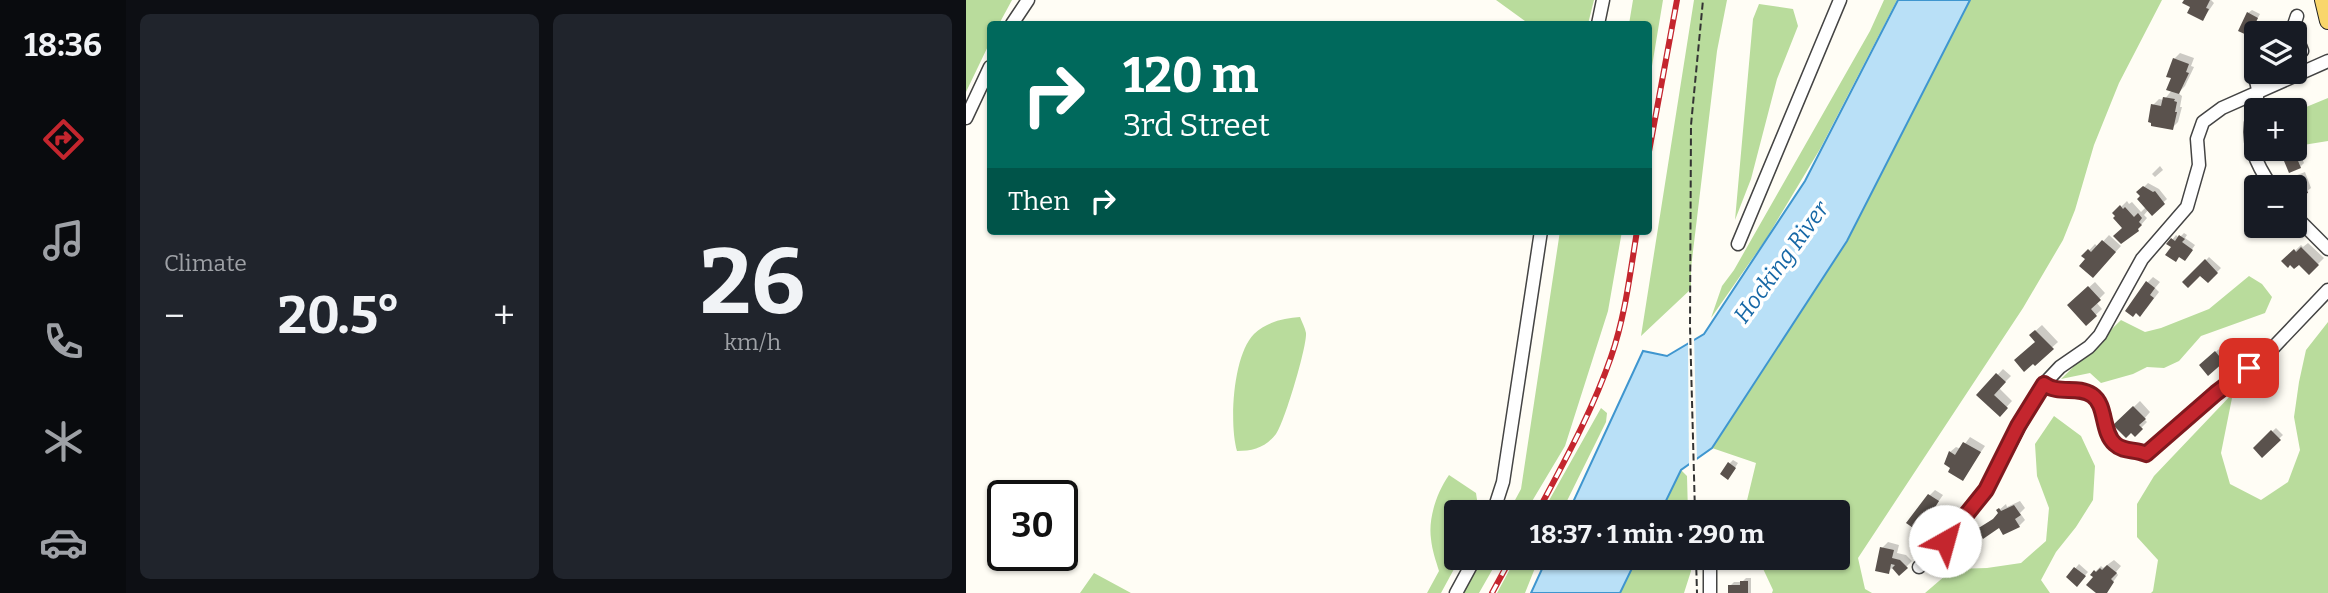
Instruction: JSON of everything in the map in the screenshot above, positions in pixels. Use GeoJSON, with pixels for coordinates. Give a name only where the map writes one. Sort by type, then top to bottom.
{"type":"FeatureCollection","features":[{"type":"Feature","properties":{"kind":"main road"},"geometry":{"type":"LineString","coordinates":[[2322,0],[2328,21]]}},
{"type":"Feature","properties":{"kind":"street"},"geometry":{"type":"LineString","coordinates":[[1014,21],[1028,0]]}},
{"type":"Feature","properties":{"kind":"street"},"geometry":{"type":"LineString","coordinates":[[1599,21],[1603,0]]}},
{"type":"Feature","properties":{"kind":"street"},"geometry":{"type":"LineString","coordinates":[[1738,244],[1840,0]]}},
{"type":"Feature","properties":{"kind":"street"},"geometry":{"type":"LineString","coordinates":[[2295,21],[2297,16]]}},
{"type":"Feature","properties":{"kind":"street"},"geometry":{"type":"LineString","coordinates":[[1919,567],[1945,541],[1986,490],[2018,426],[2044,384],[2060,367],[2089,347],[2100,335],[2142,259],[2188,207],[2199,165],[2197,139],[2203,122],[2222,108],[2328,61]]}},
{"type":"Feature","properties":{"kind":"street"},"geometry":{"type":"LineString","coordinates":[[2307,64],[2310,68]]}},
{"type":"Feature","properties":{"kind":"street"},"geometry":{"type":"LineString","coordinates":[[966,118],[987,73]]}},
{"type":"Feature","properties":{"kind":"street"},"geometry":{"type":"LineString","coordinates":[[2257,84],[2259,92],[2253,112],[2250,145],[2263,175]]}},
{"type":"Feature","properties":{"kind":"street"},"geometry":{"type":"LineString","coordinates":[[2307,228],[2328,249]]}},
{"type":"Feature","properties":{"kind":"street"},"geometry":{"type":"LineString","coordinates":[[1497,500],[1503,482],[1540,235]]}},
{"type":"Feature","properties":{"kind":"street"},"geometry":{"type":"LineString","coordinates":[[2044,384],[2055,391],[2077,391],[2092,395],[2098,400],[2112,441],[2118,447],[2146,454],[2271,349],[2328,290]]}},
{"type":"Feature","properties":{"kind":"street"},"geometry":{"type":"LineString","coordinates":[[1456,593],[1468,570]]}},
{"type":"Feature","properties":{"kind":"street"},"geometry":{"type":"LineString","coordinates":[[1710,570],[1710,593]]}},
{"type":"Feature","properties":{"kind":"path"},"geometry":{"type":"LineString","coordinates":[[1695,500],[1690,327],[1691,124],[1703,0]]}},
{"type":"Feature","properties":{"kind":"path"},"geometry":{"type":"LineString","coordinates":[[1696,570],[1696,593]]}},
{"type":"Feature","properties":{"kind":"green space"},"geometry":{"type":"Polygon","coordinates":[[[966,0],[1012,0],[1001,21],[987,21],[987,48],[966,92],[966,0]]]}},
{"type":"Feature","properties":{"kind":"green space"},"geometry":{"type":"Polygon","coordinates":[[[1496,0],[1594,0],[1589,21],[1525,21],[1496,0]]]}},
{"type":"Feature","properties":{"kind":"green space"},"geometry":{"type":"Polygon","coordinates":[[[1633,0],[1663,0],[1652,66],[1652,21],[1630,21],[1633,0]]]}},
{"type":"Feature","properties":{"kind":"green space"},"geometry":{"type":"Polygon","coordinates":[[[1694,0],[1727,0],[1717,51],[1691,268],[1691,289],[1641,336],[1694,0]]]}},
{"type":"Feature","properties":{"kind":"green space"},"geometry":{"type":"Polygon","coordinates":[[[1884,0],[1897,0],[1820,149],[1766,239],[1711,318],[1722,286],[1734,270],[1870,31],[1884,0]]]}},
{"type":"Feature","properties":{"kind":"green space"},"geometry":{"type":"Polygon","coordinates":[[[1970,0],[2162,0],[2119,83],[2094,145],[2075,210],[2063,240],[2023,308],[1858,558],[1865,589],[1872,593],[1772,593],[1764,570],[1850,570],[1850,500],[1747,500],[1756,463],[1712,448],[1847,241],[1970,0]]]}},
{"type":"Feature","properties":{"kind":"green space"},"geometry":{"type":"Polygon","coordinates":[[[1759,4],[1793,9],[1798,26],[1777,79],[1751,179],[1735,220],[1753,19],[1759,4]]]}},
{"type":"Feature","properties":{"kind":"green space"},"geometry":{"type":"Polygon","coordinates":[[[2328,98],[2328,141],[2307,144],[2307,107],[2328,98]]]}},
{"type":"Feature","properties":{"kind":"green space"},"geometry":{"type":"Polygon","coordinates":[[[1559,235],[1621,235],[1608,311],[1565,446],[1533,500],[1515,500],[1521,489],[1559,235]]]}},
{"type":"Feature","properties":{"kind":"green space"},"geometry":{"type":"Polygon","coordinates":[[[2249,276],[2262,284],[2272,297],[2265,313],[2201,336],[2179,361],[2164,368],[2147,367],[2101,383],[2090,373],[2061,379],[2121,320],[2145,332],[2161,328],[2209,309],[2249,276]]]}},
{"type":"Feature","properties":{"kind":"green space"},"geometry":{"type":"Polygon","coordinates":[[[1300,317],[1306,333],[1303,353],[1280,427],[1263,446],[1237,451],[1233,407],[1237,373],[1247,344],[1264,326],[1300,317]]]}},
{"type":"Feature","properties":{"kind":"green space"},"geometry":{"type":"Polygon","coordinates":[[[2328,322],[2328,593],[2151,593],[2158,560],[2137,537],[2137,504],[2154,476],[2233,393],[2221,453],[2230,484],[2261,500],[2288,482],[2300,450],[2294,417],[2306,350],[2328,322]]]}},
{"type":"Feature","properties":{"kind":"green space"},"geometry":{"type":"Polygon","coordinates":[[[1601,408],[1607,413],[1606,422],[1567,500],[1549,500],[1601,408]]]}},
{"type":"Feature","properties":{"kind":"green space"},"geometry":{"type":"Polygon","coordinates":[[[2054,416],[2081,436],[2095,466],[2093,500],[2056,552],[2041,580],[2050,593],[1925,593],[1953,569],[2021,563],[2046,541],[2049,508],[2037,476],[2035,444],[2054,416]]]}},
{"type":"Feature","properties":{"kind":"green space"},"geometry":{"type":"Polygon","coordinates":[[[1681,470],[1687,476],[1688,500],[1666,500],[1681,470]]]}},
{"type":"Feature","properties":{"kind":"green space"},"geometry":{"type":"Polygon","coordinates":[[[1449,475],[1476,493],[1477,500],[1444,500],[1444,570],[1453,570],[1441,593],[1427,593],[1439,571],[1430,531],[1432,514],[1449,475]]]}},
{"type":"Feature","properties":{"kind":"green space"},"geometry":{"type":"Polygon","coordinates":[[[1475,570],[1492,570],[1479,593],[1463,593],[1475,570]]]}},
{"type":"Feature","properties":{"kind":"green space"},"geometry":{"type":"Polygon","coordinates":[[[1509,570],[1534,570],[1525,593],[1497,593],[1509,570]]]}},
{"type":"Feature","properties":{"kind":"green space"},"geometry":{"type":"Polygon","coordinates":[[[1631,570],[1691,570],[1684,593],[1620,593],[1631,570]]]}},
{"type":"Feature","properties":{"kind":"green space"},"geometry":{"type":"Polygon","coordinates":[[[1094,573],[1131,593],[1080,593],[1094,573]]]}},
{"type":"Feature","properties":{"kind":"water","name":"Hocking River"},"geometry":{"type":"Polygon","coordinates":[[[1898,0],[1970,0],[1847,241],[1712,448],[1681,470],[1666,500],[1574,500],[1643,351],[1667,356],[1704,334],[1805,181],[1898,0]]]}},
{"type":"Feature","properties":{"kind":"water"},"geometry":{"type":"Polygon","coordinates":[[[1542,570],[1631,570],[1620,593],[1531,593],[1542,570]]]}},
{"type":"Feature","properties":{"kind":"pier"},"geometry":{"type":"Polygon","coordinates":[[[1694,336],[1697,463],[1689,469],[1688,340],[1694,336]]]}},
{"type":"Feature","properties":{"kind":"building"},"geometry":{"type":"Polygon","coordinates":[[[2184,0],[2210,0],[2203,21],[2187,13],[2190,7],[2182,3],[2184,0]]]}},
{"type":"Feature","properties":{"kind":"building"},"geometry":{"type":"Polygon","coordinates":[[[2247,12],[2258,18],[2256,21],[2244,21],[2244,34],[2238,31],[2247,12]]]}},
{"type":"Feature","properties":{"kind":"building"},"geometry":{"type":"Polygon","coordinates":[[[2173,58],[2189,64],[2186,72],[2189,73],[2179,94],[2166,90],[2171,78],[2166,77],[2173,58]]]}},
{"type":"Feature","properties":{"kind":"building"},"geometry":{"type":"Polygon","coordinates":[[[2163,97],[2175,99],[2177,102],[2173,130],[2151,126],[2148,122],[2151,104],[2161,106],[2163,97]]]}},
{"type":"Feature","properties":{"kind":"building"},"geometry":{"type":"Polygon","coordinates":[[[2284,161],[2298,161],[2301,168],[2289,173],[2284,161]]]}},
{"type":"Feature","properties":{"kind":"building"},"geometry":{"type":"Polygon","coordinates":[[[2143,186],[2155,191],[2165,204],[2152,216],[2137,199],[2140,196],[2136,192],[2143,186]]]}},
{"type":"Feature","properties":{"kind":"building"},"geometry":{"type":"Polygon","coordinates":[[[2120,205],[2134,217],[2138,213],[2142,218],[2139,231],[2121,244],[2113,236],[2122,228],[2112,213],[2120,205]]]}},
{"type":"Feature","properties":{"kind":"building"},"geometry":{"type":"Polygon","coordinates":[[[2179,235],[2185,239],[2182,242],[2193,250],[2185,261],[2179,257],[2176,262],[2165,255],[2171,247],[2166,244],[2171,238],[2175,241],[2179,235]]]}},
{"type":"Feature","properties":{"kind":"building"},"geometry":{"type":"Polygon","coordinates":[[[2102,240],[2116,252],[2093,278],[2079,266],[2085,259],[2081,256],[2088,249],[2091,252],[2102,240]]]}},
{"type":"Feature","properties":{"kind":"building"},"geometry":{"type":"Polygon","coordinates":[[[2301,247],[2319,265],[2309,275],[2299,265],[2294,269],[2290,265],[2288,268],[2281,261],[2294,249],[2296,252],[2301,247]]]}},
{"type":"Feature","properties":{"kind":"building"},"geometry":{"type":"Polygon","coordinates":[[[2205,259],[2218,273],[2208,283],[2200,276],[2188,288],[2182,282],[2205,259]]]}},
{"type":"Feature","properties":{"kind":"building"},"geometry":{"type":"Polygon","coordinates":[[[2146,281],[2155,288],[2150,295],[2154,298],[2140,317],[2136,313],[2133,317],[2125,311],[2146,281]]]}},
{"type":"Feature","properties":{"kind":"building"},"geometry":{"type":"Polygon","coordinates":[[[2088,286],[2101,300],[2091,309],[2097,316],[2086,326],[2067,305],[2088,286]]]}},
{"type":"Feature","properties":{"kind":"building"},"geometry":{"type":"Polygon","coordinates":[[[2035,330],[2054,349],[2024,372],[2014,360],[2035,342],[2029,335],[2035,330]]]}},
{"type":"Feature","properties":{"kind":"building"},"geometry":{"type":"Polygon","coordinates":[[[2215,351],[2224,362],[2208,376],[2199,365],[2215,351]]]}},
{"type":"Feature","properties":{"kind":"building"},"geometry":{"type":"Polygon","coordinates":[[[1996,373],[2006,382],[1994,395],[2008,408],[2000,417],[1976,395],[1996,373]]]}},
{"type":"Feature","properties":{"kind":"building"},"geometry":{"type":"Polygon","coordinates":[[[2133,406],[2146,419],[2139,425],[2143,429],[2135,437],[2131,433],[2126,438],[2113,425],[2133,406]]]}},
{"type":"Feature","properties":{"kind":"building"},"geometry":{"type":"Polygon","coordinates":[[[2271,430],[2281,440],[2262,458],[2253,448],[2271,430]]]}},
{"type":"Feature","properties":{"kind":"building"},"geometry":{"type":"Polygon","coordinates":[[[1963,442],[1981,452],[1963,481],[1948,472],[1950,468],[1944,464],[1949,451],[1955,455],[1963,442]]]}},
{"type":"Feature","properties":{"kind":"building"},"geometry":{"type":"Polygon","coordinates":[[[1728,462],[1736,468],[1728,480],[1720,474],[1728,462]]]}},
{"type":"Feature","properties":{"kind":"building"},"geometry":{"type":"Polygon","coordinates":[[[1928,494],[1939,501],[1919,532],[1906,523],[1928,494]]]}},
{"type":"Feature","properties":{"kind":"building"},"geometry":{"type":"Polygon","coordinates":[[[2014,505],[2021,515],[2015,519],[2020,527],[2003,535],[1999,528],[1983,539],[1977,529],[1993,519],[1999,508],[2001,511],[2014,505]]]}},
{"type":"Feature","properties":{"kind":"building"},"geometry":{"type":"Polygon","coordinates":[[[1880,547],[1894,550],[1892,558],[1900,560],[1908,568],[1899,576],[1892,568],[1895,565],[1891,564],[1889,574],[1875,571],[1880,547]]]}},
{"type":"Feature","properties":{"kind":"building"},"geometry":{"type":"Polygon","coordinates":[[[2107,565],[2117,573],[2111,579],[2114,582],[2107,593],[2096,593],[2086,585],[2093,577],[2090,575],[2094,570],[2102,570],[2107,565]]]}},
{"type":"Feature","properties":{"kind":"building"},"geometry":{"type":"Polygon","coordinates":[[[2074,567],[2086,576],[2077,587],[2066,577],[2074,567]]]}},
{"type":"Feature","properties":{"kind":"building"},"geometry":{"type":"Polygon","coordinates":[[[1740,581],[1748,581],[1748,593],[1728,593],[1728,585],[1740,585],[1740,581]]]}},
{"type":"Feature","properties":{"kind":"railway"},"geometry":{"type":"LineString","coordinates":[[1652,135],[1677,0]]}},
{"type":"Feature","properties":{"kind":"railway"},"geometry":{"type":"LineString","coordinates":[[1544,500],[1586,417],[1611,357],[1624,311],[1636,235]]}},
{"type":"Feature","properties":{"kind":"railway"},"geometry":{"type":"LineString","coordinates":[[1492,593],[1504,570]]}},
{"type":"Feature","properties":{"kind":"route"},"geometry":{"type":"LineString","coordinates":[[1945,541],[1998,471],[2018,426],[2044,384],[2055,391],[2077,391],[2092,395],[2098,400],[2112,441],[2118,447],[2139,450],[2146,454],[2249,368]]}}]}
